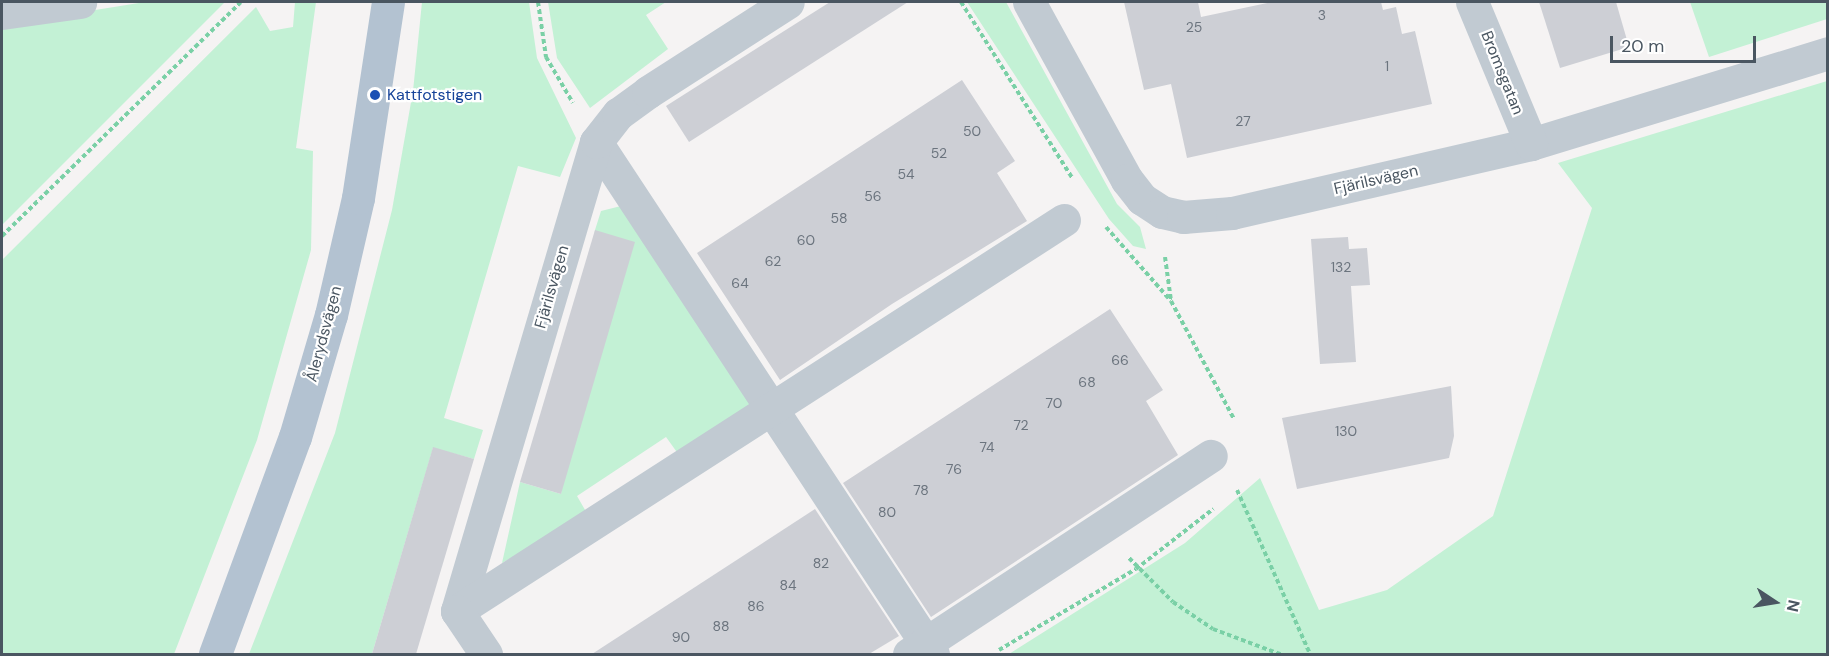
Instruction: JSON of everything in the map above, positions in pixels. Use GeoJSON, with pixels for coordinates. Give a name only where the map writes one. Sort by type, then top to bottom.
{"type":"FeatureCollection","features":[{"type":"Feature","properties":{"kind":"main road","name":"Ålerydsvägen"},"geometry":{"type":"LineString","coordinates":[[215,654],[295,437],[331,315],[358,198],[388,2]]}},
{"type":"Feature","properties":{"kind":"street"},"geometry":{"type":"LineString","coordinates":[[2,13],[80,2]]}},
{"type":"Feature","properties":{"kind":"street","name":"Fjärilsvägen"},"geometry":{"type":"LineString","coordinates":[[457,611],[596,142],[618,114],[648,92],[788,2]]}},
{"type":"Feature","properties":{"kind":"street","name":"Fjärilsvägen"},"geometry":{"type":"LineString","coordinates":[[1029,2],[1127,180],[1142,199],[1162,213],[1183,217],[1232,213],[1531,144],[1827,53]]}},
{"type":"Feature","properties":{"kind":"street","name":"Bromsgatan"},"geometry":{"type":"LineString","coordinates":[[1472,2],[1531,144]]}},
{"type":"Feature","properties":{"kind":"street"},"geometry":{"type":"LineString","coordinates":[[596,142],[771,407],[923,651],[1211,456]]}},
{"type":"Feature","properties":{"kind":"street"},"geometry":{"type":"LineString","coordinates":[[486,654],[457,611],[1064,220]]}},
{"type":"Feature","properties":{"kind":"path"},"geometry":{"type":"LineString","coordinates":[[2,236],[241,2]]}},
{"type":"Feature","properties":{"kind":"path"},"geometry":{"type":"LineString","coordinates":[[538,2],[546,57],[596,142]]}},
{"type":"Feature","properties":{"kind":"path"},"geometry":{"type":"LineString","coordinates":[[961,2],[1077,185]]}},
{"type":"Feature","properties":{"kind":"path"},"geometry":{"type":"LineString","coordinates":[[1101,221],[1171,301],[1236,423]]}},
{"type":"Feature","properties":{"kind":"path"},"geometry":{"type":"LineString","coordinates":[[1229,493],[1239,478]]}},
{"type":"Feature","properties":{"kind":"path"},"geometry":{"type":"LineString","coordinates":[[1235,487],[1310,654]]}},
{"type":"Feature","properties":{"kind":"path"},"geometry":{"type":"LineString","coordinates":[[991,654],[1136,569],[1216,507]]}},
{"type":"Feature","properties":{"kind":"path"},"geometry":{"type":"LineString","coordinates":[[1136,569],[1173,602],[1213,629],[1280,654]]}},
{"type":"Feature","properties":{"kind":"green space"},"geometry":{"type":"Polygon","coordinates":[[[145,2],[225,2],[2,225],[2,25],[145,2]]]}},
{"type":"Feature","properties":{"kind":"green space"},"geometry":{"type":"Polygon","coordinates":[[[295,2],[316,2],[296,148],[313,151],[311,250],[257,440],[174,654],[2,654],[2,260],[256,7],[270,31],[293,27],[295,2]]]}},
{"type":"Feature","properties":{"kind":"green space"},"geometry":{"type":"Polygon","coordinates":[[[422,2],[529,2],[537,58],[576,138],[560,177],[518,166],[444,418],[483,430],[474,459],[433,448],[372,654],[249,654],[335,433],[392,210],[413,91],[422,2]]]}},
{"type":"Feature","properties":{"kind":"green space"},"geometry":{"type":"Polygon","coordinates":[[[548,2],[666,2],[646,15],[668,49],[590,108],[557,58],[548,2]]]}},
{"type":"Feature","properties":{"kind":"green space"},"geometry":{"type":"Polygon","coordinates":[[[967,2],[1006,2],[1117,204],[1140,227],[1146,249],[1133,246],[1109,219],[967,2]]]}},
{"type":"Feature","properties":{"kind":"green space"},"geometry":{"type":"Polygon","coordinates":[[[1690,2],[1827,2],[1827,19],[1709,57],[1690,2]]]}},
{"type":"Feature","properties":{"kind":"green space"},"geometry":{"type":"Polygon","coordinates":[[[1827,81],[1827,654],[1009,654],[1185,543],[1260,478],[1319,610],[1387,590],[1493,516],[1592,208],[1558,163],[1827,81]]]}},
{"type":"Feature","properties":{"kind":"green space"},"geometry":{"type":"Polygon","coordinates":[[[621,206],[751,399],[748,408],[679,455],[666,437],[577,496],[588,515],[502,563],[520,482],[561,494],[595,230],[601,211],[621,206]]]}},
{"type":"Feature","properties":{"kind":"building"},"geometry":{"type":"Polygon","coordinates":[[[830,2],[908,2],[689,142],[666,106],[830,2]]]}},
{"type":"Feature","properties":{"kind":"building"},"geometry":{"type":"Polygon","coordinates":[[[1124,2],[1198,2],[1201,17],[1272,2],[1381,2],[1383,10],[1396,7],[1402,34],[1415,31],[1432,104],[1187,158],[1171,84],[1144,90],[1124,2]]]}},
{"type":"Feature","properties":{"kind":"building"},"geometry":{"type":"Polygon","coordinates":[[[1539,2],[1616,2],[1629,47],[1560,68],[1539,2]]]}},
{"type":"Feature","properties":{"kind":"building"},"geometry":{"type":"Polygon","coordinates":[[[962,80],[1015,161],[997,173],[1027,221],[892,304],[780,380],[697,253],[962,80]]]}},
{"type":"Feature","properties":{"kind":"building"},"geometry":{"type":"Polygon","coordinates":[[[595,230],[635,242],[561,494],[520,482],[595,230]]]}},
{"type":"Feature","properties":{"kind":"building"},"geometry":{"type":"Polygon","coordinates":[[[1348,237],[1349,249],[1367,248],[1370,285],[1351,286],[1356,362],[1320,364],[1311,239],[1348,237]]]}},
{"type":"Feature","properties":{"kind":"building"},"geometry":{"type":"Polygon","coordinates":[[[1110,309],[1163,390],[1146,401],[1178,455],[931,617],[843,483],[1110,309]]]}},
{"type":"Feature","properties":{"kind":"building"},"geometry":{"type":"Polygon","coordinates":[[[1451,386],[1454,436],[1449,458],[1297,489],[1282,418],[1451,386]]]}},
{"type":"Feature","properties":{"kind":"building"},"geometry":{"type":"Polygon","coordinates":[[[433,447],[474,459],[416,654],[372,654],[433,447]]]}},
{"type":"Feature","properties":{"kind":"building"},"geometry":{"type":"Polygon","coordinates":[[[815,509],[899,636],[869,654],[592,654],[815,509]]]}},
{"type":"Feature","properties":{"kind":"place","name":"Kattfotstigen"},"geometry":{"type":"Point","coordinates":[375,95]}}]}
